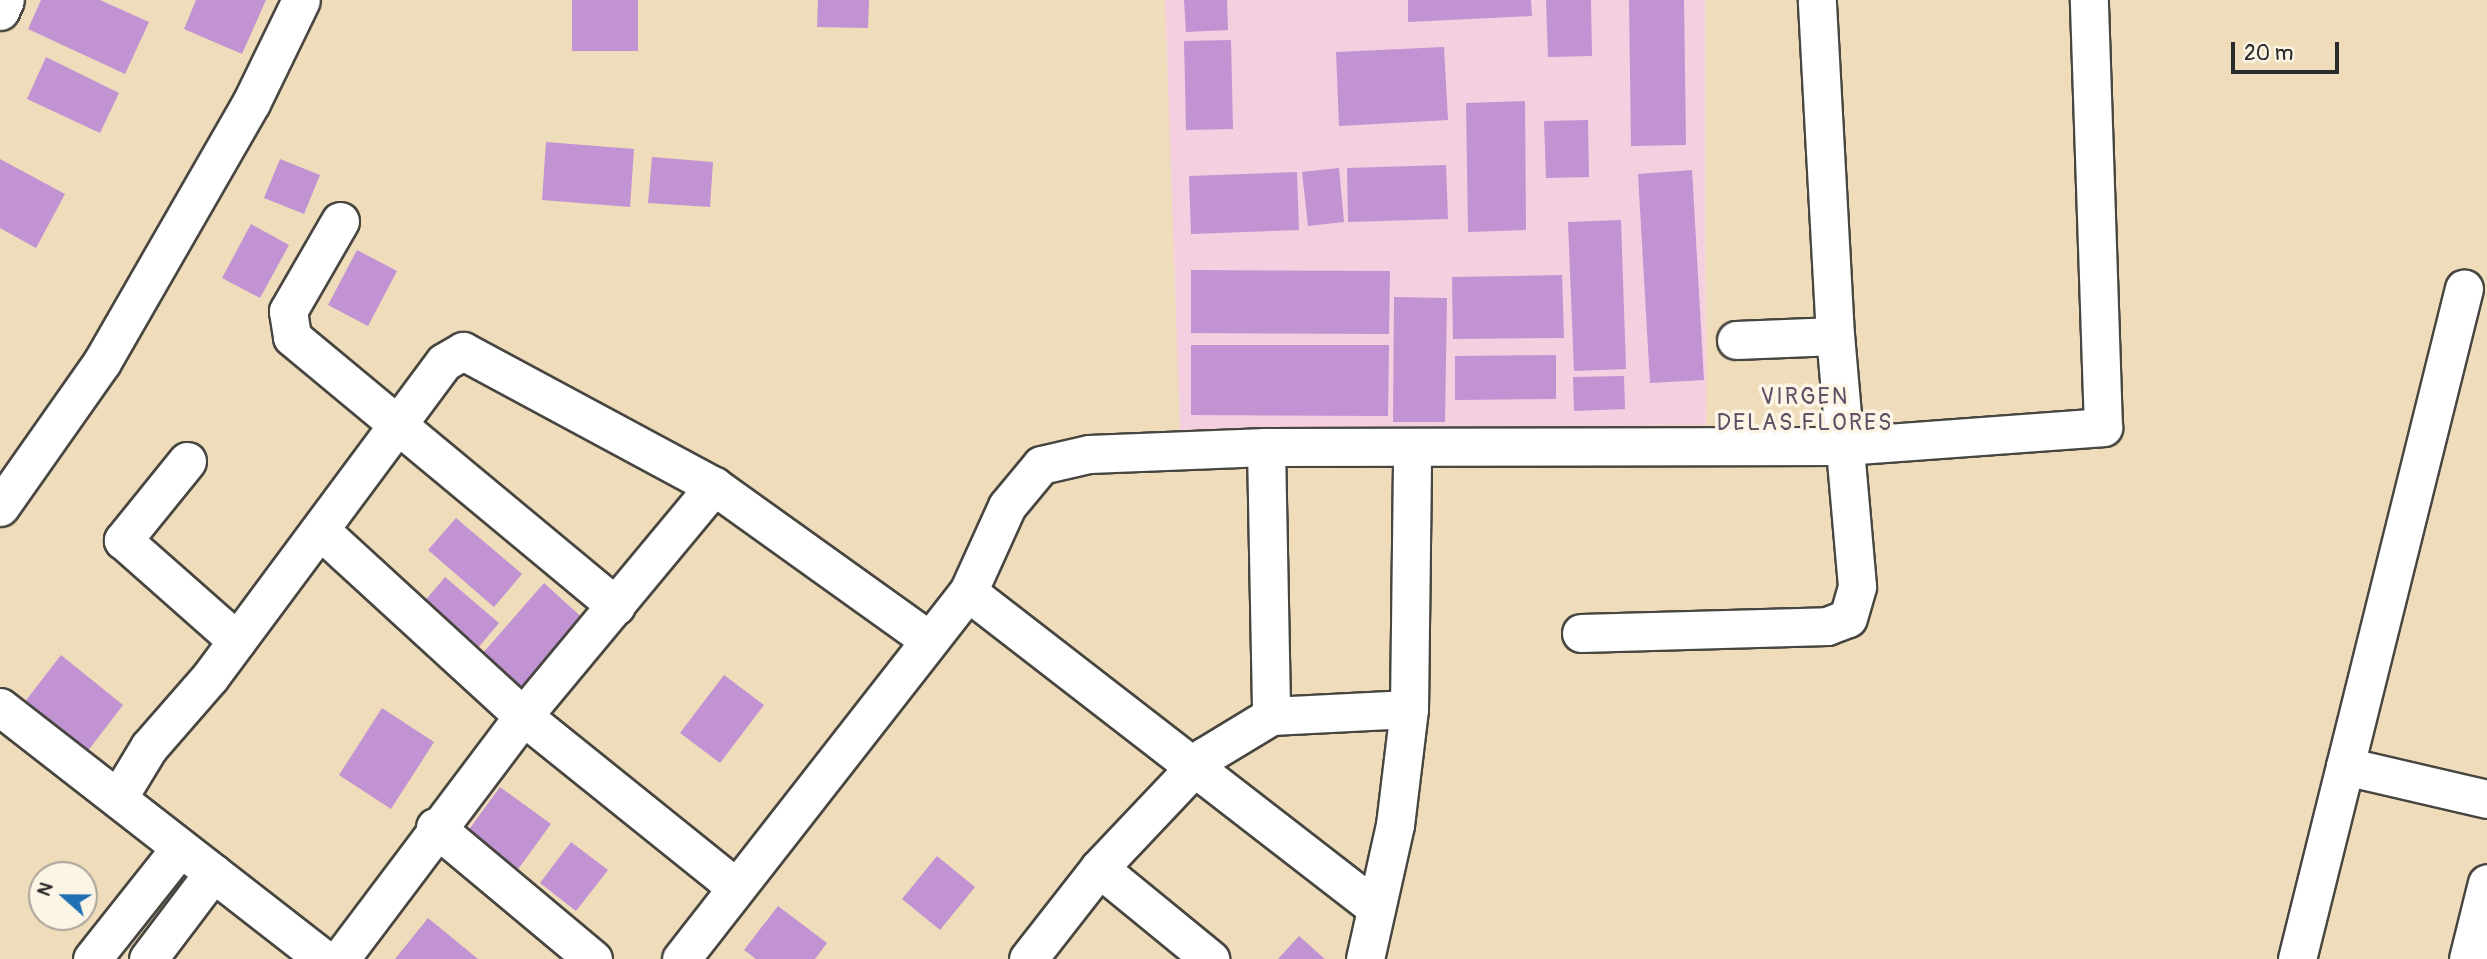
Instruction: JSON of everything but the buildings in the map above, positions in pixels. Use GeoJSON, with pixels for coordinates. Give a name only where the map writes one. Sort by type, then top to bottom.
{"type":"FeatureCollection","features":[{"type":"Feature","properties":{"kind":"street"},"geometry":{"type":"LineString","coordinates":[[0,10],[5,0]]}},
{"type":"Feature","properties":{"kind":"street"},"geometry":{"type":"LineString","coordinates":[[0,507],[102,362],[251,103],[301,0]]}},
{"type":"Feature","properties":{"kind":"street"},"geometry":{"type":"LineString","coordinates":[[1581,633],[1827,626],[1848,618],[1857,586],[1835,336],[1818,0]]}},
{"type":"Feature","properties":{"kind":"street"},"geometry":{"type":"LineString","coordinates":[[681,959],[968,592],[1007,506],[1041,465],[1089,454],[1266,447],[1412,450],[1845,446],[2103,427],[2089,0]]}},
{"type":"Feature","properties":{"kind":"street"},"geometry":{"type":"LineString","coordinates":[[340,221],[288,311],[292,337],[396,429],[616,606]]}},
{"type":"Feature","properties":{"kind":"street"},"geometry":{"type":"LineString","coordinates":[[2297,959],[2464,288]]}},
{"type":"Feature","properties":{"kind":"street"},"geometry":{"type":"LineString","coordinates":[[1736,340],[1835,336]]}},
{"type":"Feature","properties":{"kind":"street"},"geometry":{"type":"LineString","coordinates":[[118,799],[149,747],[236,641],[444,362],[463,351],[714,486],[929,640]]}},
{"type":"Feature","properties":{"kind":"street"},"geometry":{"type":"LineString","coordinates":[[1266,447],[1271,716]]}},
{"type":"Feature","properties":{"kind":"street"},"geometry":{"type":"LineString","coordinates":[[1365,959],[1395,825],[1409,709],[1412,450]]}},
{"type":"Feature","properties":{"kind":"street"},"geometry":{"type":"LineString","coordinates":[[187,461],[123,540],[236,641]]}},
{"type":"Feature","properties":{"kind":"street"},"geometry":{"type":"LineString","coordinates":[[340,959],[435,827],[523,716],[714,486]]}},
{"type":"Feature","properties":{"kind":"street"},"geometry":{"type":"LineString","coordinates":[[320,530],[523,716],[736,887]]}},
{"type":"Feature","properties":{"kind":"street"},"geometry":{"type":"LineString","coordinates":[[968,592],[1195,764],[1376,908]]}},
{"type":"Feature","properties":{"kind":"street"},"geometry":{"type":"LineString","coordinates":[[0,707],[324,959]]}},
{"type":"Feature","properties":{"kind":"street"},"geometry":{"type":"LineString","coordinates":[[1028,959],[1099,868],[1195,764],[1271,716],[1409,709]]}},
{"type":"Feature","properties":{"kind":"street"},"geometry":{"type":"LineString","coordinates":[[2345,766],[2487,799]]}},
{"type":"Feature","properties":{"kind":"street"},"geometry":{"type":"LineString","coordinates":[[435,827],[593,959]]}},
{"type":"Feature","properties":{"kind":"street"},"geometry":{"type":"LineString","coordinates":[[92,959],[180,848]]}},
{"type":"Feature","properties":{"kind":"street"},"geometry":{"type":"LineString","coordinates":[[1099,868],[1210,959]]}},
{"type":"Feature","properties":{"kind":"street"},"geometry":{"type":"LineString","coordinates":[[148,959],[212,873]]}},
{"type":"Feature","properties":{"kind":"street"},"geometry":{"type":"LineString","coordinates":[[2468,959],[2487,883]]}},
{"type":"Feature","properties":{"kind":"shaded area"},"geometry":{"type":"Polygon","coordinates":[[[1165,0],[1705,0],[1706,425],[1180,431],[1165,0]]]}},
{"type":"Feature","properties":{"kind":"district","name":"VIRGEN DELAS FLORES"},"geometry":{"type":"Point","coordinates":[1805,410]}}]}
